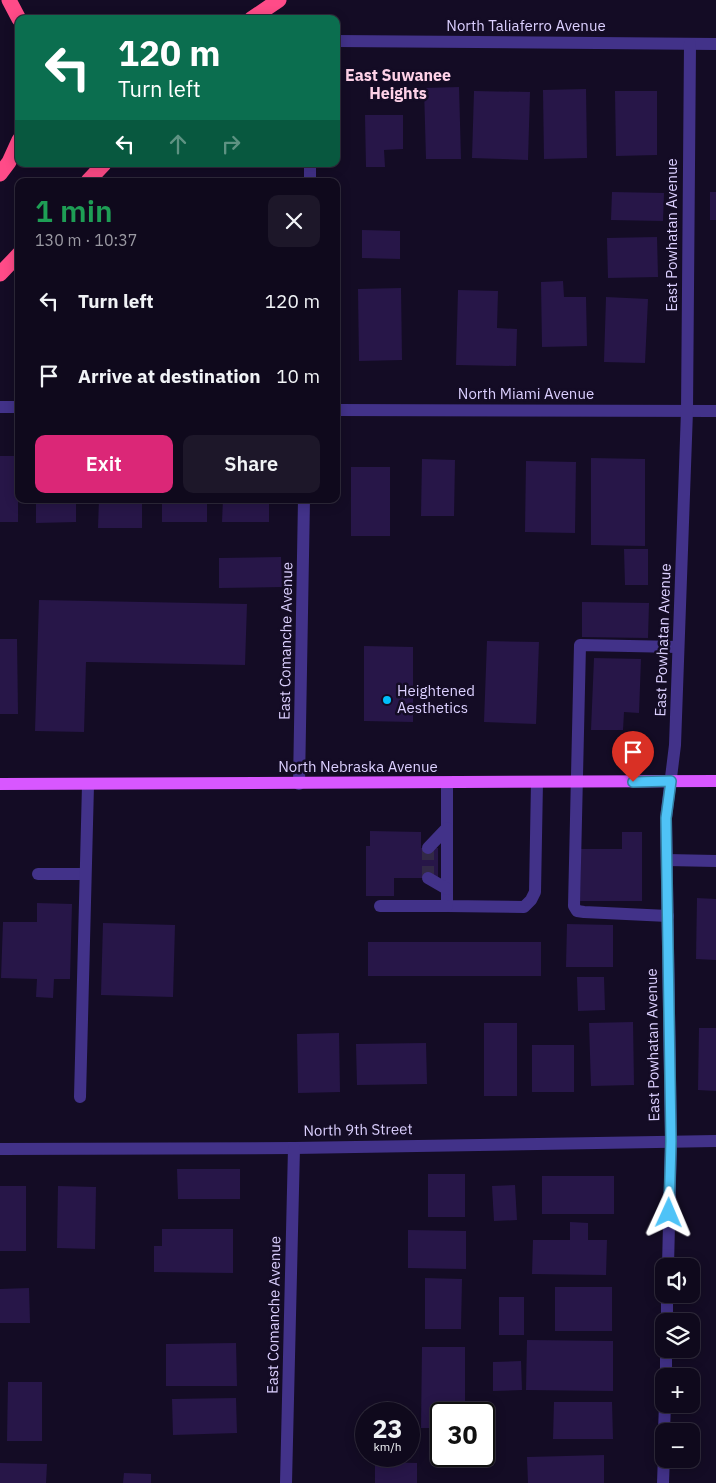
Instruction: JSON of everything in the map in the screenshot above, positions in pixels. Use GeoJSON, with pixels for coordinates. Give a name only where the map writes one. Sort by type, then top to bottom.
{"type":"FeatureCollection","features":[{"type":"Feature","properties":{"kind":"highway"},"geometry":{"type":"LineString","coordinates":[[9,0],[17,15]]}},
{"type":"Feature","properties":{"kind":"highway"},"geometry":{"type":"LineString","coordinates":[[258,15],[279,0]]}},
{"type":"Feature","properties":{"kind":"highway"},"geometry":{"type":"LineString","coordinates":[[0,174],[9,162],[15,149]]}},
{"type":"Feature","properties":{"kind":"highway"},"geometry":{"type":"LineString","coordinates":[[91,178],[101,167]]}},
{"type":"Feature","properties":{"kind":"highway"},"geometry":{"type":"LineString","coordinates":[[0,274],[15,258]]}},
{"type":"Feature","properties":{"kind":"main road","name":"North Nebraska Avenue"},"geometry":{"type":"LineString","coordinates":[[0,784],[716,781]]}},
{"type":"Feature","properties":{"kind":"street","name":"North Taliaferro Avenue"},"geometry":{"type":"LineString","coordinates":[[340,41],[716,44]]}},
{"type":"Feature","properties":{"kind":"street","name":"East Powhatan Avenue"},"geometry":{"type":"LineString","coordinates":[[668,1258],[671,1141],[666,818],[675,745],[687,410],[690,44]]}},
{"type":"Feature","properties":{"kind":"street"},"geometry":{"type":"LineString","coordinates":[[0,407],[15,407]]}},
{"type":"Feature","properties":{"kind":"street","name":"North Miami Avenue"},"geometry":{"type":"LineString","coordinates":[[340,410],[716,411]]}},
{"type":"Feature","properties":{"kind":"street","name":"East Comanche Avenue"},"geometry":{"type":"LineString","coordinates":[[299,784],[304,503]]}},
{"type":"Feature","properties":{"kind":"street"},"geometry":{"type":"LineString","coordinates":[[668,916],[577,911],[572,899],[580,645],[678,647]]}},
{"type":"Feature","properties":{"kind":"street"},"geometry":{"type":"LineString","coordinates":[[380,906],[524,907],[531,900],[535,892],[537,782]]}},
{"type":"Feature","properties":{"kind":"street"},"geometry":{"type":"LineString","coordinates":[[447,783],[447,906]]}},
{"type":"Feature","properties":{"kind":"street"},"geometry":{"type":"LineString","coordinates":[[80,1097],[88,785]]}},
{"type":"Feature","properties":{"kind":"street"},"geometry":{"type":"LineString","coordinates":[[428,848],[447,828]]}},
{"type":"Feature","properties":{"kind":"street"},"geometry":{"type":"LineString","coordinates":[[667,860],[716,861]]}},
{"type":"Feature","properties":{"kind":"street"},"geometry":{"type":"LineString","coordinates":[[38,874],[85,874]]}},
{"type":"Feature","properties":{"kind":"street"},"geometry":{"type":"LineString","coordinates":[[428,878],[447,889]]}},
{"type":"Feature","properties":{"kind":"street","name":"North 9th Street"},"geometry":{"type":"LineString","coordinates":[[0,1149],[294,1148],[716,1140]]}},
{"type":"Feature","properties":{"kind":"street","name":"East Comanche Avenue"},"geometry":{"type":"LineString","coordinates":[[286,1483],[294,1148]]}},
{"type":"Feature","properties":{"kind":"street"},"geometry":{"type":"LineString","coordinates":[[663,1483],[664,1468]]}},
{"type":"Feature","properties":{"kind":"building"},"geometry":{"type":"Polygon","coordinates":[[[459,87],[461,159],[426,159],[424,88],[459,87]]]}},
{"type":"Feature","properties":{"kind":"building"},"geometry":{"type":"Polygon","coordinates":[[[586,89],[587,158],[544,159],[543,90],[586,89]]]}},
{"type":"Feature","properties":{"kind":"building"},"geometry":{"type":"Polygon","coordinates":[[[474,91],[530,92],[528,160],[472,158],[474,91]]]}},
{"type":"Feature","properties":{"kind":"building"},"geometry":{"type":"Polygon","coordinates":[[[615,91],[657,91],[657,155],[616,156],[615,91]]]}},
{"type":"Feature","properties":{"kind":"building"},"geometry":{"type":"Polygon","coordinates":[[[365,115],[403,115],[403,149],[384,150],[385,167],[366,167],[365,115]]]}},
{"type":"Feature","properties":{"kind":"building"},"geometry":{"type":"Polygon","coordinates":[[[612,192],[664,193],[663,221],[611,220],[612,192]]]}},
{"type":"Feature","properties":{"kind":"building"},"geometry":{"type":"Polygon","coordinates":[[[710,192],[716,192],[716,220],[710,220],[710,192]]]}},
{"type":"Feature","properties":{"kind":"building"},"geometry":{"type":"Polygon","coordinates":[[[362,230],[400,231],[400,259],[362,258],[362,230]]]}},
{"type":"Feature","properties":{"kind":"building"},"geometry":{"type":"Polygon","coordinates":[[[657,237],[658,277],[608,278],[607,238],[657,237]]]}},
{"type":"Feature","properties":{"kind":"building"},"geometry":{"type":"Polygon","coordinates":[[[563,281],[564,297],[586,297],[587,346],[542,347],[541,282],[563,281]]]}},
{"type":"Feature","properties":{"kind":"building"},"geometry":{"type":"Polygon","coordinates":[[[401,288],[402,360],[359,361],[358,289],[401,288]]]}},
{"type":"Feature","properties":{"kind":"building"},"geometry":{"type":"Polygon","coordinates":[[[458,290],[498,291],[497,328],[517,329],[516,366],[456,365],[458,290]]]}},
{"type":"Feature","properties":{"kind":"building"},"geometry":{"type":"Polygon","coordinates":[[[606,297],[648,299],[645,363],[604,362],[606,297]]]}},
{"type":"Feature","properties":{"kind":"building"},"geometry":{"type":"Polygon","coordinates":[[[0,456],[15,456],[15,503],[18,503],[18,522],[0,522],[0,456]]]}},
{"type":"Feature","properties":{"kind":"building"},"geometry":{"type":"Polygon","coordinates":[[[591,458],[645,459],[645,546],[591,545],[591,458]]]}},
{"type":"Feature","properties":{"kind":"building"},"geometry":{"type":"Polygon","coordinates":[[[422,459],[455,460],[454,516],[421,516],[422,459]]]}},
{"type":"Feature","properties":{"kind":"building"},"geometry":{"type":"Polygon","coordinates":[[[526,461],[576,462],[575,533],[525,532],[526,461]]]}},
{"type":"Feature","properties":{"kind":"building"},"geometry":{"type":"Polygon","coordinates":[[[351,467],[390,467],[390,536],[351,536],[351,467]]]}},
{"type":"Feature","properties":{"kind":"building"},"geometry":{"type":"Polygon","coordinates":[[[36,503],[76,503],[76,522],[36,523],[36,503]]]}},
{"type":"Feature","properties":{"kind":"building"},"geometry":{"type":"Polygon","coordinates":[[[99,503],[142,503],[142,528],[98,528],[99,503]]]}},
{"type":"Feature","properties":{"kind":"building"},"geometry":{"type":"Polygon","coordinates":[[[162,503],[207,503],[207,522],[162,522],[162,503]]]}},
{"type":"Feature","properties":{"kind":"building"},"geometry":{"type":"Polygon","coordinates":[[[223,503],[269,503],[269,522],[222,522],[223,503]]]}},
{"type":"Feature","properties":{"kind":"building"},"geometry":{"type":"Polygon","coordinates":[[[624,549],[648,549],[648,585],[625,585],[624,549]]]}},
{"type":"Feature","properties":{"kind":"building"},"geometry":{"type":"Polygon","coordinates":[[[281,557],[282,587],[219,588],[219,558],[281,557]]]}},
{"type":"Feature","properties":{"kind":"building"},"geometry":{"type":"Polygon","coordinates":[[[39,600],[247,604],[245,665],[86,662],[84,732],[35,731],[39,600]]]}},
{"type":"Feature","properties":{"kind":"building"},"geometry":{"type":"Polygon","coordinates":[[[582,602],[649,603],[648,638],[582,637],[582,602]]]}},
{"type":"Feature","properties":{"kind":"building"},"geometry":{"type":"Polygon","coordinates":[[[0,639],[17,639],[18,714],[0,714],[0,639]]]}},
{"type":"Feature","properties":{"kind":"building"},"geometry":{"type":"Polygon","coordinates":[[[487,641],[539,642],[536,724],[484,722],[487,641]]]}},
{"type":"Feature","properties":{"kind":"building"},"geometry":{"type":"Polygon","coordinates":[[[364,646],[413,647],[413,722],[364,721],[364,646]]]}},
{"type":"Feature","properties":{"kind":"building"},"geometry":{"type":"Polygon","coordinates":[[[594,658],[641,659],[639,713],[624,712],[623,730],[591,730],[594,658]]]}},
{"type":"Feature","properties":{"kind":"building"},"geometry":{"type":"Polygon","coordinates":[[[370,831],[421,832],[421,848],[438,848],[438,878],[394,878],[394,896],[366,896],[366,846],[370,846],[370,831]]]}},
{"type":"Feature","properties":{"kind":"building"},"geometry":{"type":"Polygon","coordinates":[[[622,832],[642,832],[642,901],[580,901],[581,849],[622,849],[622,832]]]}},
{"type":"Feature","properties":{"kind":"building"},"geometry":{"type":"Polygon","coordinates":[[[697,898],[716,899],[716,960],[696,959],[697,898]]]}},
{"type":"Feature","properties":{"kind":"building"},"geometry":{"type":"Polygon","coordinates":[[[37,903],[72,904],[70,979],[54,979],[53,998],[36,997],[37,979],[1,978],[3,922],[37,922],[37,903]]]}},
{"type":"Feature","properties":{"kind":"building"},"geometry":{"type":"Polygon","coordinates":[[[103,923],[175,925],[173,997],[101,995],[103,923]]]}},
{"type":"Feature","properties":{"kind":"building"},"geometry":{"type":"Polygon","coordinates":[[[567,924],[613,925],[613,967],[566,967],[567,924]]]}},
{"type":"Feature","properties":{"kind":"building"},"geometry":{"type":"Polygon","coordinates":[[[368,942],[541,942],[541,976],[368,976],[368,942]]]}},
{"type":"Feature","properties":{"kind":"building"},"geometry":{"type":"Polygon","coordinates":[[[577,977],[604,977],[605,1010],[578,1011],[577,977]]]}},
{"type":"Feature","properties":{"kind":"building"},"geometry":{"type":"Polygon","coordinates":[[[633,1022],[634,1085],[591,1086],[589,1023],[633,1022]]]}},
{"type":"Feature","properties":{"kind":"building"},"geometry":{"type":"Polygon","coordinates":[[[484,1023],[517,1023],[517,1096],[484,1096],[484,1023]]]}},
{"type":"Feature","properties":{"kind":"building"},"geometry":{"type":"Polygon","coordinates":[[[699,1028],[716,1028],[716,1091],[698,1090],[699,1028]]]}},
{"type":"Feature","properties":{"kind":"building"},"geometry":{"type":"Polygon","coordinates":[[[339,1033],[340,1092],[298,1093],[297,1034],[339,1033]]]}},
{"type":"Feature","properties":{"kind":"building"},"geometry":{"type":"Polygon","coordinates":[[[426,1043],[427,1084],[357,1085],[356,1044],[426,1043]]]}},
{"type":"Feature","properties":{"kind":"building"},"geometry":{"type":"Polygon","coordinates":[[[532,1045],[574,1045],[574,1092],[532,1092],[532,1045]]]}},
{"type":"Feature","properties":{"kind":"building"},"geometry":{"type":"Polygon","coordinates":[[[177,1169],[240,1169],[240,1199],[178,1199],[177,1169]]]}},
{"type":"Feature","properties":{"kind":"building"},"geometry":{"type":"Polygon","coordinates":[[[428,1174],[465,1174],[465,1217],[428,1217],[428,1174]]]}},
{"type":"Feature","properties":{"kind":"building"},"geometry":{"type":"Polygon","coordinates":[[[542,1176],[614,1176],[614,1214],[542,1214],[542,1176]]]}},
{"type":"Feature","properties":{"kind":"building"},"geometry":{"type":"Polygon","coordinates":[[[515,1185],[517,1220],[494,1221],[492,1186],[515,1185]]]}},
{"type":"Feature","properties":{"kind":"building"},"geometry":{"type":"Polygon","coordinates":[[[0,1186],[26,1186],[26,1251],[0,1251],[0,1186]]]}},
{"type":"Feature","properties":{"kind":"building"},"geometry":{"type":"Polygon","coordinates":[[[58,1186],[96,1187],[95,1249],[57,1248],[58,1186]]]}},
{"type":"Feature","properties":{"kind":"building"},"geometry":{"type":"Polygon","coordinates":[[[570,1222],[588,1223],[588,1240],[607,1240],[606,1275],[532,1274],[533,1240],[570,1240],[570,1222]]]}},
{"type":"Feature","properties":{"kind":"building"},"geometry":{"type":"Polygon","coordinates":[[[162,1229],[233,1229],[233,1273],[154,1272],[154,1246],[162,1246],[162,1229]]]}},
{"type":"Feature","properties":{"kind":"building"},"geometry":{"type":"Polygon","coordinates":[[[408,1230],[466,1231],[466,1269],[408,1268],[408,1230]]]}},
{"type":"Feature","properties":{"kind":"building"},"geometry":{"type":"Polygon","coordinates":[[[425,1278],[462,1279],[461,1329],[425,1329],[425,1278]]]}},
{"type":"Feature","properties":{"kind":"building"},"geometry":{"type":"Polygon","coordinates":[[[555,1287],[612,1287],[612,1331],[555,1331],[555,1287]]]}},
{"type":"Feature","properties":{"kind":"building"},"geometry":{"type":"Polygon","coordinates":[[[29,1288],[30,1323],[0,1323],[0,1289],[29,1288]]]}},
{"type":"Feature","properties":{"kind":"building"},"geometry":{"type":"Polygon","coordinates":[[[499,1297],[524,1297],[524,1335],[499,1335],[499,1297]]]}},
{"type":"Feature","properties":{"kind":"building"},"geometry":{"type":"Polygon","coordinates":[[[527,1340],[613,1341],[613,1391],[526,1390],[527,1340]]]}},
{"type":"Feature","properties":{"kind":"building"},"geometry":{"type":"Polygon","coordinates":[[[236,1343],[237,1386],[166,1386],[166,1344],[236,1343]]]}},
{"type":"Feature","properties":{"kind":"building"},"geometry":{"type":"Polygon","coordinates":[[[422,1347],[465,1347],[465,1402],[430,1402],[430,1428],[421,1428],[422,1347]]]}},
{"type":"Feature","properties":{"kind":"building"},"geometry":{"type":"Polygon","coordinates":[[[521,1361],[522,1390],[493,1391],[493,1362],[521,1361]]]}},
{"type":"Feature","properties":{"kind":"building"},"geometry":{"type":"Polygon","coordinates":[[[8,1382],[42,1382],[42,1441],[7,1441],[8,1382]]]}},
{"type":"Feature","properties":{"kind":"building"},"geometry":{"type":"Polygon","coordinates":[[[236,1398],[237,1433],[173,1435],[172,1399],[236,1398]]]}},
{"type":"Feature","properties":{"kind":"building"},"geometry":{"type":"Polygon","coordinates":[[[554,1402],[612,1402],[613,1439],[553,1439],[554,1402]]]}},
{"type":"Feature","properties":{"kind":"building"},"geometry":{"type":"Polygon","coordinates":[[[604,1455],[604,1483],[528,1483],[527,1457],[604,1455]]]}},
{"type":"Feature","properties":{"kind":"building"},"geometry":{"type":"Polygon","coordinates":[[[0,1463],[47,1464],[46,1483],[0,1483],[0,1463]]]}},
{"type":"Feature","properties":{"kind":"building"},"geometry":{"type":"Polygon","coordinates":[[[375,1467],[417,1467],[417,1483],[375,1483],[375,1467]]]}},
{"type":"Feature","properties":{"kind":"building"},"geometry":{"type":"Polygon","coordinates":[[[124,1473],[151,1474],[151,1483],[123,1483],[124,1473]]]}},
{"type":"Feature","properties":{"kind":"tunnel"},"geometry":{"type":"LineString","coordinates":[[428,848],[428,878]]}},
{"type":"Feature","properties":{"kind":"place","name":"Heightened Aesthetics"},"geometry":{"type":"Point","coordinates":[387,700]}},
{"type":"Feature","properties":{"kind":"district","name":"East Suwanee Heights"},"geometry":{"type":"Point","coordinates":[398,84]}},
{"type":"Feature","properties":{"kind":"route"},"geometry":{"type":"LineString","coordinates":[[633,782],[671,781],[666,818],[671,1141],[669,1213]]}}]}
